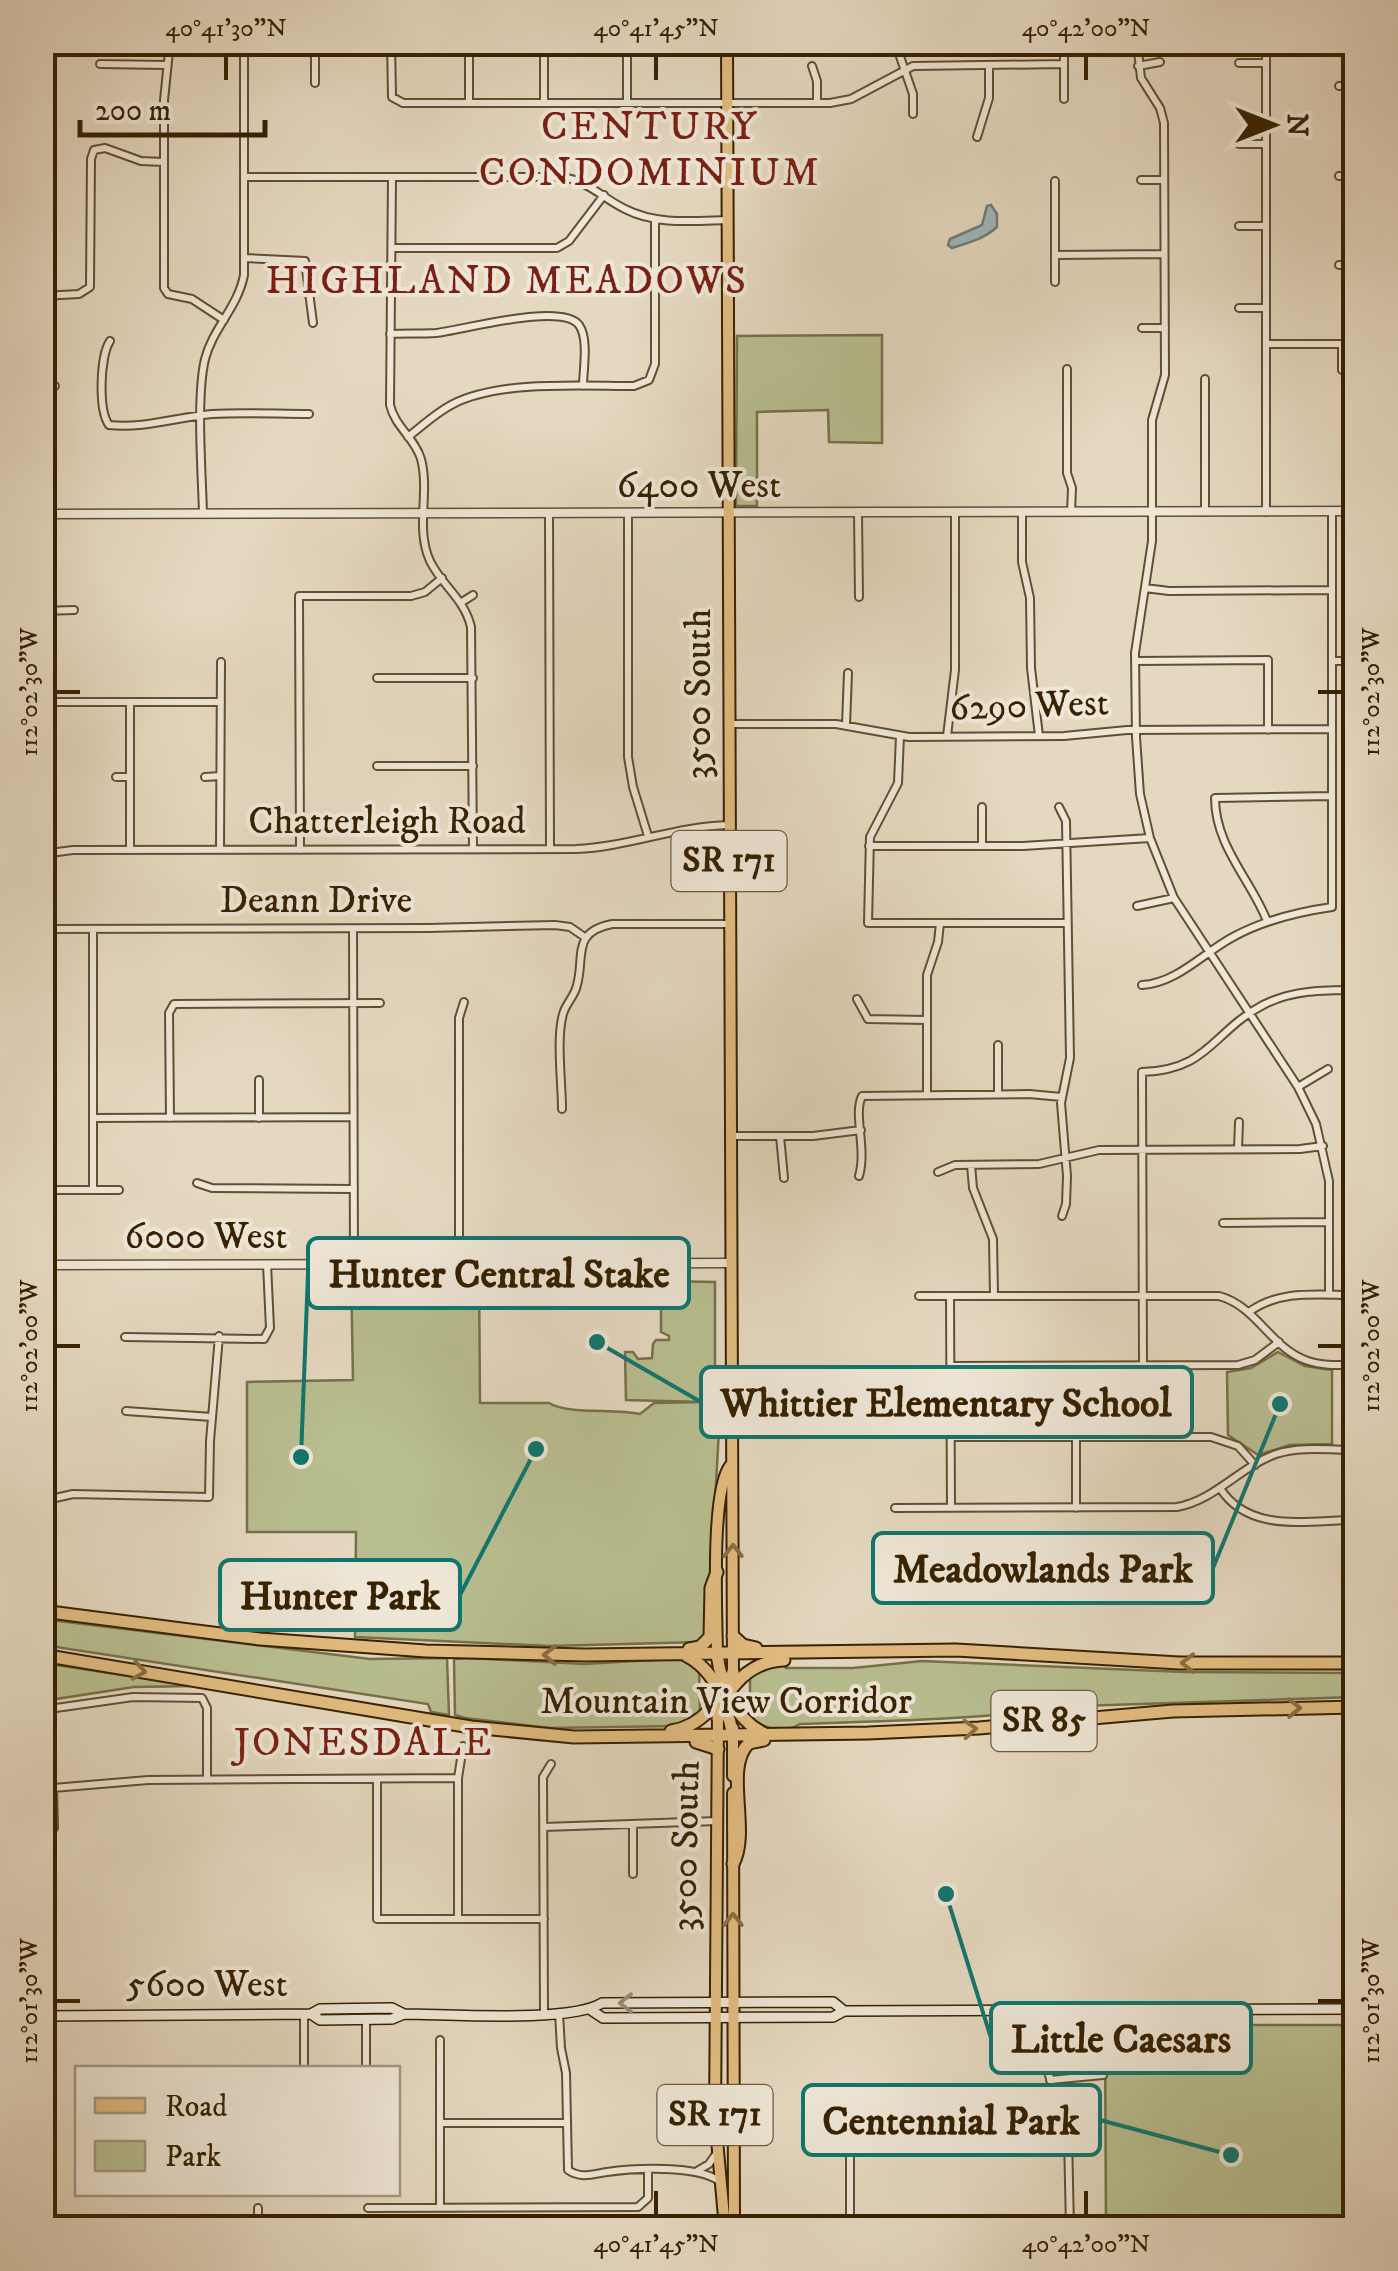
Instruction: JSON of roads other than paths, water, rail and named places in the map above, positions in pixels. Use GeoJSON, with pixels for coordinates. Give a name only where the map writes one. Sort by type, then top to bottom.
{"type":"FeatureCollection","features":[{"type":"Feature","properties":{"kind":"highway"},"geometry":{"type":"LineString","coordinates":[[585,1655],[694,1649],[703,1645],[711,1634],[711,1588],[718,1572]]}},
{"type":"Feature","properties":{"kind":"highway","name":"Mountain View Corridor"},"geometry":{"type":"LineString","coordinates":[[42,1610],[308,1644],[426,1652],[585,1655],[978,1650],[1179,1663],[1356,1663]]}},
{"type":"Feature","properties":{"kind":"highway"},"geometry":{"type":"LineString","coordinates":[[733,1636],[743,1645],[756,1648],[883,1646],[920,1650]]}},
{"type":"Feature","properties":{"kind":"highway"},"geometry":{"type":"LineString","coordinates":[[588,1738],[612,1732],[682,1729],[700,1719],[750,1670],[770,1661],[859,1659],[888,1652]]}},
{"type":"Feature","properties":{"kind":"highway"},"geometry":{"type":"LineString","coordinates":[[680,1654],[700,1664],[748,1724],[770,1735]]}},
{"type":"Feature","properties":{"kind":"highway"},"geometry":{"type":"LineString","coordinates":[[718,1654],[733,1736]]}},
{"type":"Feature","properties":{"kind":"highway","name":"Mountain View Corridor"},"geometry":{"type":"LineString","coordinates":[[42,1655],[472,1727],[562,1737],[718,1742],[733,1736],[868,1734],[1173,1712],[1356,1707]]}},
{"type":"Feature","properties":{"kind":"highway"},"geometry":{"type":"LineString","coordinates":[[718,1719],[733,1672]]}},
{"type":"Feature","properties":{"kind":"highway"},"geometry":{"type":"LineString","coordinates":[[732,1864],[739,1850],[740,1757],[746,1746],[756,1740],[843,1739],[868,1734]]}},
{"type":"Feature","properties":{"kind":"highway"},"geometry":{"type":"LineString","coordinates":[[562,1737],[591,1742],[718,1742]]}},
{"type":"Feature","properties":{"kind":"main road","name":"3500 South"},"geometry":{"type":"LineString","coordinates":[[727,42],[733,1672]]}},
{"type":"Feature","properties":{"kind":"main road","name":"3500 South"},"geometry":{"type":"LineString","coordinates":[[718,1654],[723,1475],[730,1466]]}},
{"type":"Feature","properties":{"kind":"main road","name":"3500 South"},"geometry":{"type":"LineString","coordinates":[[718,1719],[715,2017],[717,2153],[725,2228]]}},
{"type":"Feature","properties":{"kind":"main road","name":"3500 South"},"geometry":{"type":"LineString","coordinates":[[733,1736],[734,2228]]}},
{"type":"Feature","properties":{"kind":"main road","name":"5600 West"},"geometry":{"type":"LineString","coordinates":[[307,2014],[320,2020],[392,2019],[404,2014],[560,2013],[591,2010],[602,2003],[715,2002],[833,2002],[844,2011]]}},
{"type":"Feature","properties":{"kind":"main road","name":"5600 West"},"geometry":{"type":"LineString","coordinates":[[42,2016],[307,2014],[320,2009],[392,2008],[404,2014]]}},
{"type":"Feature","properties":{"kind":"main road","name":"5600 West"},"geometry":{"type":"LineString","coordinates":[[591,2010],[603,2018],[833,2017],[844,2011],[1356,2010]]}},
{"type":"Feature","properties":{"kind":"street"},"geometry":{"type":"LineString","coordinates":[[170,42],[164,162],[165,290],[192,300],[224,320]]}},
{"type":"Feature","properties":{"kind":"street"},"geometry":{"type":"LineString","coordinates":[[203,514],[204,364],[210,343],[241,287],[244,258],[244,42]]}},
{"type":"Feature","properties":{"kind":"street"},"geometry":{"type":"LineString","coordinates":[[315,42],[315,83]]}},
{"type":"Feature","properties":{"kind":"street"},"geometry":{"type":"LineString","coordinates":[[392,42],[395,101],[817,102],[851,99],[903,69],[924,65],[1064,64]]}},
{"type":"Feature","properties":{"kind":"street"},"geometry":{"type":"LineString","coordinates":[[469,42],[469,103]]}},
{"type":"Feature","properties":{"kind":"street"},"geometry":{"type":"LineString","coordinates":[[544,42],[544,103]]}},
{"type":"Feature","properties":{"kind":"street"},"geometry":{"type":"LineString","coordinates":[[627,42],[627,103]]}},
{"type":"Feature","properties":{"kind":"street"},"geometry":{"type":"LineString","coordinates":[[895,42],[913,94],[913,114]]}},
{"type":"Feature","properties":{"kind":"street"},"geometry":{"type":"LineString","coordinates":[[1064,42],[1064,99]]}},
{"type":"Feature","properties":{"kind":"street"},"geometry":{"type":"LineString","coordinates":[[1137,42],[1142,82],[1160,108],[1164,123],[1165,328],[1164,380],[1152,420],[1152,541],[1135,661],[1140,794],[1150,838],[1174,898],[1312,1114],[1329,1181],[1330,1295]]}},
{"type":"Feature","properties":{"kind":"street"},"geometry":{"type":"LineString","coordinates":[[1266,42],[1266,512]]}},
{"type":"Feature","properties":{"kind":"street"},"geometry":{"type":"LineString","coordinates":[[1138,66],[1160,62]]}},
{"type":"Feature","properties":{"kind":"street"},"geometry":{"type":"LineString","coordinates":[[1240,63],[1266,63]]}},
{"type":"Feature","properties":{"kind":"street"},"geometry":{"type":"LineString","coordinates":[[100,64],[166,65]]}},
{"type":"Feature","properties":{"kind":"street"},"geometry":{"type":"LineString","coordinates":[[977,137],[989,98],[989,64]]}},
{"type":"Feature","properties":{"kind":"street"},"geometry":{"type":"LineString","coordinates":[[812,66],[818,81],[817,102]]}},
{"type":"Feature","properties":{"kind":"street"},"geometry":{"type":"LineString","coordinates":[[1339,86],[1356,86]]}},
{"type":"Feature","properties":{"kind":"street"},"geometry":{"type":"LineString","coordinates":[[1239,144],[1266,144]]}},
{"type":"Feature","properties":{"kind":"street"},"geometry":{"type":"LineString","coordinates":[[42,296],[79,294],[89,289],[92,153],[104,148],[141,161],[164,162]]}},
{"type":"Feature","properties":{"kind":"street"},"geometry":{"type":"LineString","coordinates":[[244,178],[562,176],[584,182],[623,208],[655,220],[728,220]]}},
{"type":"Feature","properties":{"kind":"street"},"geometry":{"type":"LineString","coordinates":[[1339,176],[1356,176]]}},
{"type":"Feature","properties":{"kind":"street"},"geometry":{"type":"LineString","coordinates":[[392,177],[391,410],[418,452],[422,466],[425,546],[442,578],[462,602],[471,626],[473,849]]}},
{"type":"Feature","properties":{"kind":"street"},"geometry":{"type":"LineString","coordinates":[[1141,180],[1164,180]]}},
{"type":"Feature","properties":{"kind":"street"},"geometry":{"type":"LineString","coordinates":[[1055,181],[1055,282]]}},
{"type":"Feature","properties":{"kind":"street"},"geometry":{"type":"LineString","coordinates":[[392,248],[557,248],[569,241],[604,195]]}},
{"type":"Feature","properties":{"kind":"street"},"geometry":{"type":"LineString","coordinates":[[408,437],[439,413],[471,397],[525,388],[638,386],[651,378],[655,364],[655,220]]}},
{"type":"Feature","properties":{"kind":"street"},"geometry":{"type":"LineString","coordinates":[[1239,226],[1266,226]]}},
{"type":"Feature","properties":{"kind":"street"},"geometry":{"type":"LineString","coordinates":[[1055,255],[1164,254]]}},
{"type":"Feature","properties":{"kind":"street"},"geometry":{"type":"LineString","coordinates":[[244,258],[296,258],[305,262],[313,322]]}},
{"type":"Feature","properties":{"kind":"street"},"geometry":{"type":"LineString","coordinates":[[1339,265],[1356,265]]}},
{"type":"Feature","properties":{"kind":"street"},"geometry":{"type":"LineString","coordinates":[[1239,308],[1266,308]]}},
{"type":"Feature","properties":{"kind":"street"},"geometry":{"type":"LineString","coordinates":[[390,334],[441,332],[537,317],[573,320],[583,335],[583,386]]}},
{"type":"Feature","properties":{"kind":"street"},"geometry":{"type":"LineString","coordinates":[[1142,328],[1165,328]]}},
{"type":"Feature","properties":{"kind":"street"},"geometry":{"type":"LineString","coordinates":[[110,340],[103,357],[103,414],[106,423],[114,426],[203,416],[309,414]]}},
{"type":"Feature","properties":{"kind":"street"},"geometry":{"type":"LineString","coordinates":[[1266,344],[1356,344]]}},
{"type":"Feature","properties":{"kind":"street"},"geometry":{"type":"LineString","coordinates":[[1342,344],[1342,370]]}},
{"type":"Feature","properties":{"kind":"street"},"geometry":{"type":"LineString","coordinates":[[1067,369],[1071,512]]}},
{"type":"Feature","properties":{"kind":"street"},"geometry":{"type":"LineString","coordinates":[[1205,380],[1205,512]]}},
{"type":"Feature","properties":{"kind":"street"},"geometry":{"type":"LineString","coordinates":[[42,386],[55,386]]}},
{"type":"Feature","properties":{"kind":"street"},"geometry":{"type":"LineString","coordinates":[[1022,512],[1022,562],[1030,598],[1031,668],[1040,736]]}},
{"type":"Feature","properties":{"kind":"street"},"geometry":{"type":"LineString","coordinates":[[1142,985],[1170,978],[1208,952],[1267,922],[1332,908],[1332,512]]}},
{"type":"Feature","properties":{"kind":"street","name":"6400 West"},"geometry":{"type":"LineString","coordinates":[[42,514],[1356,512]]}},
{"type":"Feature","properties":{"kind":"street"},"geometry":{"type":"LineString","coordinates":[[858,513],[859,597]]}},
{"type":"Feature","properties":{"kind":"street"},"geometry":{"type":"LineString","coordinates":[[948,736],[955,678],[955,513]]}},
{"type":"Feature","properties":{"kind":"street"},"geometry":{"type":"LineString","coordinates":[[550,514],[550,849]]}},
{"type":"Feature","properties":{"kind":"street"},"geometry":{"type":"LineString","coordinates":[[628,514],[628,757],[648,836]]}},
{"type":"Feature","properties":{"kind":"street"},"geometry":{"type":"LineString","coordinates":[[300,850],[299,596],[410,596],[425,592],[442,578]]}},
{"type":"Feature","properties":{"kind":"street"},"geometry":{"type":"LineString","coordinates":[[1145,588],[1332,590]]}},
{"type":"Feature","properties":{"kind":"street"},"geometry":{"type":"LineString","coordinates":[[462,602],[473,594]]}},
{"type":"Feature","properties":{"kind":"street"},"geometry":{"type":"LineString","coordinates":[[42,611],[74,610]]}},
{"type":"Feature","properties":{"kind":"street"},"geometry":{"type":"LineString","coordinates":[[1135,661],[1268,660],[1268,730]]}},
{"type":"Feature","properties":{"kind":"street"},"geometry":{"type":"LineString","coordinates":[[1332,661],[1356,661]]}},
{"type":"Feature","properties":{"kind":"street"},"geometry":{"type":"LineString","coordinates":[[220,850],[221,662]]}},
{"type":"Feature","properties":{"kind":"street"},"geometry":{"type":"LineString","coordinates":[[846,725],[848,673]]}},
{"type":"Feature","properties":{"kind":"street"},"geometry":{"type":"LineString","coordinates":[[377,678],[473,678]]}},
{"type":"Feature","properties":{"kind":"street"},"geometry":{"type":"LineString","coordinates":[[42,702],[221,702]]}},
{"type":"Feature","properties":{"kind":"street"},"geometry":{"type":"LineString","coordinates":[[130,702],[130,850]]}},
{"type":"Feature","properties":{"kind":"street","name":"6290 West"},"geometry":{"type":"LineString","coordinates":[[728,724],[846,725],[900,736],[1332,730]]}},
{"type":"Feature","properties":{"kind":"street"},"geometry":{"type":"LineString","coordinates":[[900,736],[898,782],[872,827],[868,923],[1066,922]]}},
{"type":"Feature","properties":{"kind":"street"},"geometry":{"type":"LineString","coordinates":[[377,766],[473,766]]}},
{"type":"Feature","properties":{"kind":"street"},"geometry":{"type":"LineString","coordinates":[[205,776],[220,776]]}},
{"type":"Feature","properties":{"kind":"street"},"geometry":{"type":"LineString","coordinates":[[116,777],[130,777]]}},
{"type":"Feature","properties":{"kind":"street"},"geometry":{"type":"LineString","coordinates":[[1267,922],[1226,845],[1214,798],[1332,796]]}},
{"type":"Feature","properties":{"kind":"street"},"geometry":{"type":"LineString","coordinates":[[1059,806],[1065,818],[1070,1058],[1062,1097],[1067,1199],[1062,1216]]}},
{"type":"Feature","properties":{"kind":"street"},"geometry":{"type":"LineString","coordinates":[[982,807],[982,846]]}},
{"type":"Feature","properties":{"kind":"street","name":"Chatterleigh Road"},"geometry":{"type":"LineString","coordinates":[[42,854],[130,850],[550,849],[607,846],[677,829],[729,825]]}},
{"type":"Feature","properties":{"kind":"street"},"geometry":{"type":"LineString","coordinates":[[869,846],[982,846],[1150,838]]}},
{"type":"Feature","properties":{"kind":"street"},"geometry":{"type":"LineString","coordinates":[[1137,906],[1174,898]]}},
{"type":"Feature","properties":{"kind":"street"},"geometry":{"type":"LineString","coordinates":[[927,1094],[927,971],[937,947],[940,923]]}},
{"type":"Feature","properties":{"kind":"street","name":"Deann Drive"},"geometry":{"type":"LineString","coordinates":[[42,929],[555,924],[574,929],[586,938]]}},
{"type":"Feature","properties":{"kind":"street"},"geometry":{"type":"LineString","coordinates":[[562,1109],[562,1018],[578,983],[580,952],[586,938],[598,928],[612,924],[729,924]]}},
{"type":"Feature","properties":{"kind":"street"},"geometry":{"type":"LineString","coordinates":[[353,928],[354,1264]]}},
{"type":"Feature","properties":{"kind":"street"},"geometry":{"type":"LineString","coordinates":[[93,929],[93,1190]]}},
{"type":"Feature","properties":{"kind":"street"},"geometry":{"type":"LineString","coordinates":[[1143,1365],[1142,1072],[1186,1065],[1265,1004],[1296,994],[1356,990]]}},
{"type":"Feature","properties":{"kind":"street"},"geometry":{"type":"LineString","coordinates":[[857,999],[868,1019],[927,1020]]}},
{"type":"Feature","properties":{"kind":"street"},"geometry":{"type":"LineString","coordinates":[[170,1118],[172,1006],[380,1002]]}},
{"type":"Feature","properties":{"kind":"street"},"geometry":{"type":"LineString","coordinates":[[459,1264],[459,1018],[464,1002]]}},
{"type":"Feature","properties":{"kind":"street"},"geometry":{"type":"LineString","coordinates":[[998,1045],[998,1094]]}},
{"type":"Feature","properties":{"kind":"street"},"geometry":{"type":"LineString","coordinates":[[1298,1087],[1328,1069]]}},
{"type":"Feature","properties":{"kind":"street"},"geometry":{"type":"LineString","coordinates":[[259,1080],[260,1118]]}},
{"type":"Feature","properties":{"kind":"street"},"geometry":{"type":"LineString","coordinates":[[860,1176],[863,1163],[858,1103],[862,1096],[1062,1097]]}},
{"type":"Feature","properties":{"kind":"street"},"geometry":{"type":"LineString","coordinates":[[93,1118],[354,1117]]}},
{"type":"Feature","properties":{"kind":"street"},"geometry":{"type":"LineString","coordinates":[[1238,1149],[1239,1122]]}},
{"type":"Feature","properties":{"kind":"street"},"geometry":{"type":"LineString","coordinates":[[729,1136],[861,1130]]}},
{"type":"Feature","properties":{"kind":"street"},"geometry":{"type":"LineString","coordinates":[[780,1136],[784,1178]]}},
{"type":"Feature","properties":{"kind":"street"},"geometry":{"type":"LineString","coordinates":[[938,1172],[950,1166],[1033,1165],[1093,1150],[1322,1146]]}},
{"type":"Feature","properties":{"kind":"street"},"geometry":{"type":"LineString","coordinates":[[971,1165],[973,1188],[992,1239],[994,1296]]}},
{"type":"Feature","properties":{"kind":"street"},"geometry":{"type":"LineString","coordinates":[[197,1183],[215,1188],[354,1189]]}},
{"type":"Feature","properties":{"kind":"street"},"geometry":{"type":"LineString","coordinates":[[42,1190],[119,1190]]}},
{"type":"Feature","properties":{"kind":"street"},"geometry":{"type":"LineString","coordinates":[[1223,1222],[1330,1222]]}},
{"type":"Feature","properties":{"kind":"street","name":"6000 West"},"geometry":{"type":"LineString","coordinates":[[42,1265],[729,1263]]}},
{"type":"Feature","properties":{"kind":"street"},"geometry":{"type":"LineString","coordinates":[[126,1337],[219,1336],[262,1340],[268,1335],[267,1264]]}},
{"type":"Feature","properties":{"kind":"street"},"geometry":{"type":"LineString","coordinates":[[1249,1312],[1274,1297],[1356,1295]]}},
{"type":"Feature","properties":{"kind":"street"},"geometry":{"type":"LineString","coordinates":[[919,1296],[1219,1296],[1249,1312],[1294,1355],[1312,1363],[1356,1365]]}},
{"type":"Feature","properties":{"kind":"street"},"geometry":{"type":"LineString","coordinates":[[950,1296],[951,1508]]}},
{"type":"Feature","properties":{"kind":"street"},"geometry":{"type":"LineString","coordinates":[[42,1501],[72,1494],[209,1497],[219,1336]]}},
{"type":"Feature","properties":{"kind":"street"},"geometry":{"type":"LineString","coordinates":[[950,1366],[1238,1365],[1256,1360],[1279,1342]]}},
{"type":"Feature","properties":{"kind":"street"},"geometry":{"type":"LineString","coordinates":[[126,1411],[212,1418]]}},
{"type":"Feature","properties":{"kind":"street"},"geometry":{"type":"LineString","coordinates":[[951,1437],[1217,1437],[1238,1446],[1255,1465]]}},
{"type":"Feature","properties":{"kind":"street"},"geometry":{"type":"LineString","coordinates":[[1076,1437],[1076,1508]]}},
{"type":"Feature","properties":{"kind":"street"},"geometry":{"type":"LineString","coordinates":[[895,1508],[1183,1506],[1288,1451],[1356,1450]]}},
{"type":"Feature","properties":{"kind":"street"},"geometry":{"type":"LineString","coordinates":[[1220,1488],[1241,1512],[1258,1519],[1356,1520]]}},
{"type":"Feature","properties":{"kind":"street"},"geometry":{"type":"LineString","coordinates":[[42,1710],[133,1697],[204,1699],[206,1779]]}},
{"type":"Feature","properties":{"kind":"street"},"geometry":{"type":"LineString","coordinates":[[458,1919],[458,1778],[463,1746]]}},
{"type":"Feature","properties":{"kind":"street"},"geometry":{"type":"LineString","coordinates":[[544,2013],[544,1776],[551,1764]]}},
{"type":"Feature","properties":{"kind":"street"},"geometry":{"type":"LineString","coordinates":[[54,1828],[54,1788],[141,1780],[458,1778]]}},
{"type":"Feature","properties":{"kind":"street"},"geometry":{"type":"LineString","coordinates":[[376,1779],[377,1919],[544,1919]]}},
{"type":"Feature","properties":{"kind":"street"},"geometry":{"type":"LineString","coordinates":[[544,1826],[632,1826],[718,1820]]}},
{"type":"Feature","properties":{"kind":"street"},"geometry":{"type":"LineString","coordinates":[[632,1826],[633,1874]]}},
{"type":"Feature","properties":{"kind":"street"},"geometry":{"type":"LineString","coordinates":[[1047,2011],[1050,2080],[1065,2121],[1069,2147],[1070,2228]]}},
{"type":"Feature","properties":{"kind":"street"},"geometry":{"type":"LineString","coordinates":[[560,2013],[560,2048],[566,2074],[566,2164],[570,2172],[577,2175],[696,2171],[720,2182]]}},
{"type":"Feature","properties":{"kind":"street"},"geometry":{"type":"LineString","coordinates":[[304,2066],[307,2014]]}},
{"type":"Feature","properties":{"kind":"street"},"geometry":{"type":"LineString","coordinates":[[366,2019],[366,2066]]}},
{"type":"Feature","properties":{"kind":"street"},"geometry":{"type":"LineString","coordinates":[[440,2040],[440,2208]]}},
{"type":"Feature","properties":{"kind":"street"},"geometry":{"type":"LineString","coordinates":[[1050,2080],[1103,2075]]}},
{"type":"Feature","properties":{"kind":"street"},"geometry":{"type":"LineString","coordinates":[[440,2123],[566,2122]]}},
{"type":"Feature","properties":{"kind":"street"},"geometry":{"type":"LineString","coordinates":[[850,2228],[850,2154],[854,2146],[999,2143],[1069,2147]]}},
{"type":"Feature","properties":{"kind":"street"},"geometry":{"type":"LineString","coordinates":[[696,2171],[709,2164],[717,2153]]}},
{"type":"Feature","properties":{"kind":"street"},"geometry":{"type":"LineString","coordinates":[[368,2208],[638,2207],[648,2198],[648,2171]]}},
{"type":"Feature","properties":{"kind":"street"},"geometry":{"type":"LineString","coordinates":[[258,2208],[258,2228]]}},
{"type":"Feature","properties":{"kind":"water"},"geometry":{"type":"Polygon","coordinates":[[[991,205],[997,214],[997,227],[970,242],[952,248],[948,245],[950,239],[982,225],[987,206],[991,205]]]}},
{"type":"Feature","properties":{"kind":"place","name":"Whittier Elementary School"},"geometry":{"type":"Point","coordinates":[597,1342]}},
{"type":"Feature","properties":{"kind":"place","name":"Meadowlands Park"},"geometry":{"type":"Point","coordinates":[1280,1404]}},
{"type":"Feature","properties":{"kind":"place","name":"Hunter Park"},"geometry":{"type":"Point","coordinates":[536,1449]}},
{"type":"Feature","properties":{"kind":"place","name":"Hunter Central Stake"},"geometry":{"type":"Point","coordinates":[301,1457]}},
{"type":"Feature","properties":{"kind":"place","name":"Little Caesars"},"geometry":{"type":"Point","coordinates":[946,1894]}},
{"type":"Feature","properties":{"kind":"place","name":"Centennial Park"},"geometry":{"type":"Point","coordinates":[1231,2155]}},
{"type":"Feature","properties":{"kind":"district","name":"CENTURY CONDOMINIUM"},"geometry":{"type":"Point","coordinates":[650,151]}},
{"type":"Feature","properties":{"kind":"district","name":"HIGHLAND MEADOWS"},"geometry":{"type":"Point","coordinates":[507,282]}},
{"type":"Feature","properties":{"kind":"district","name":"JONESDALE"},"geometry":{"type":"Point","coordinates":[364,1744]}}]}
